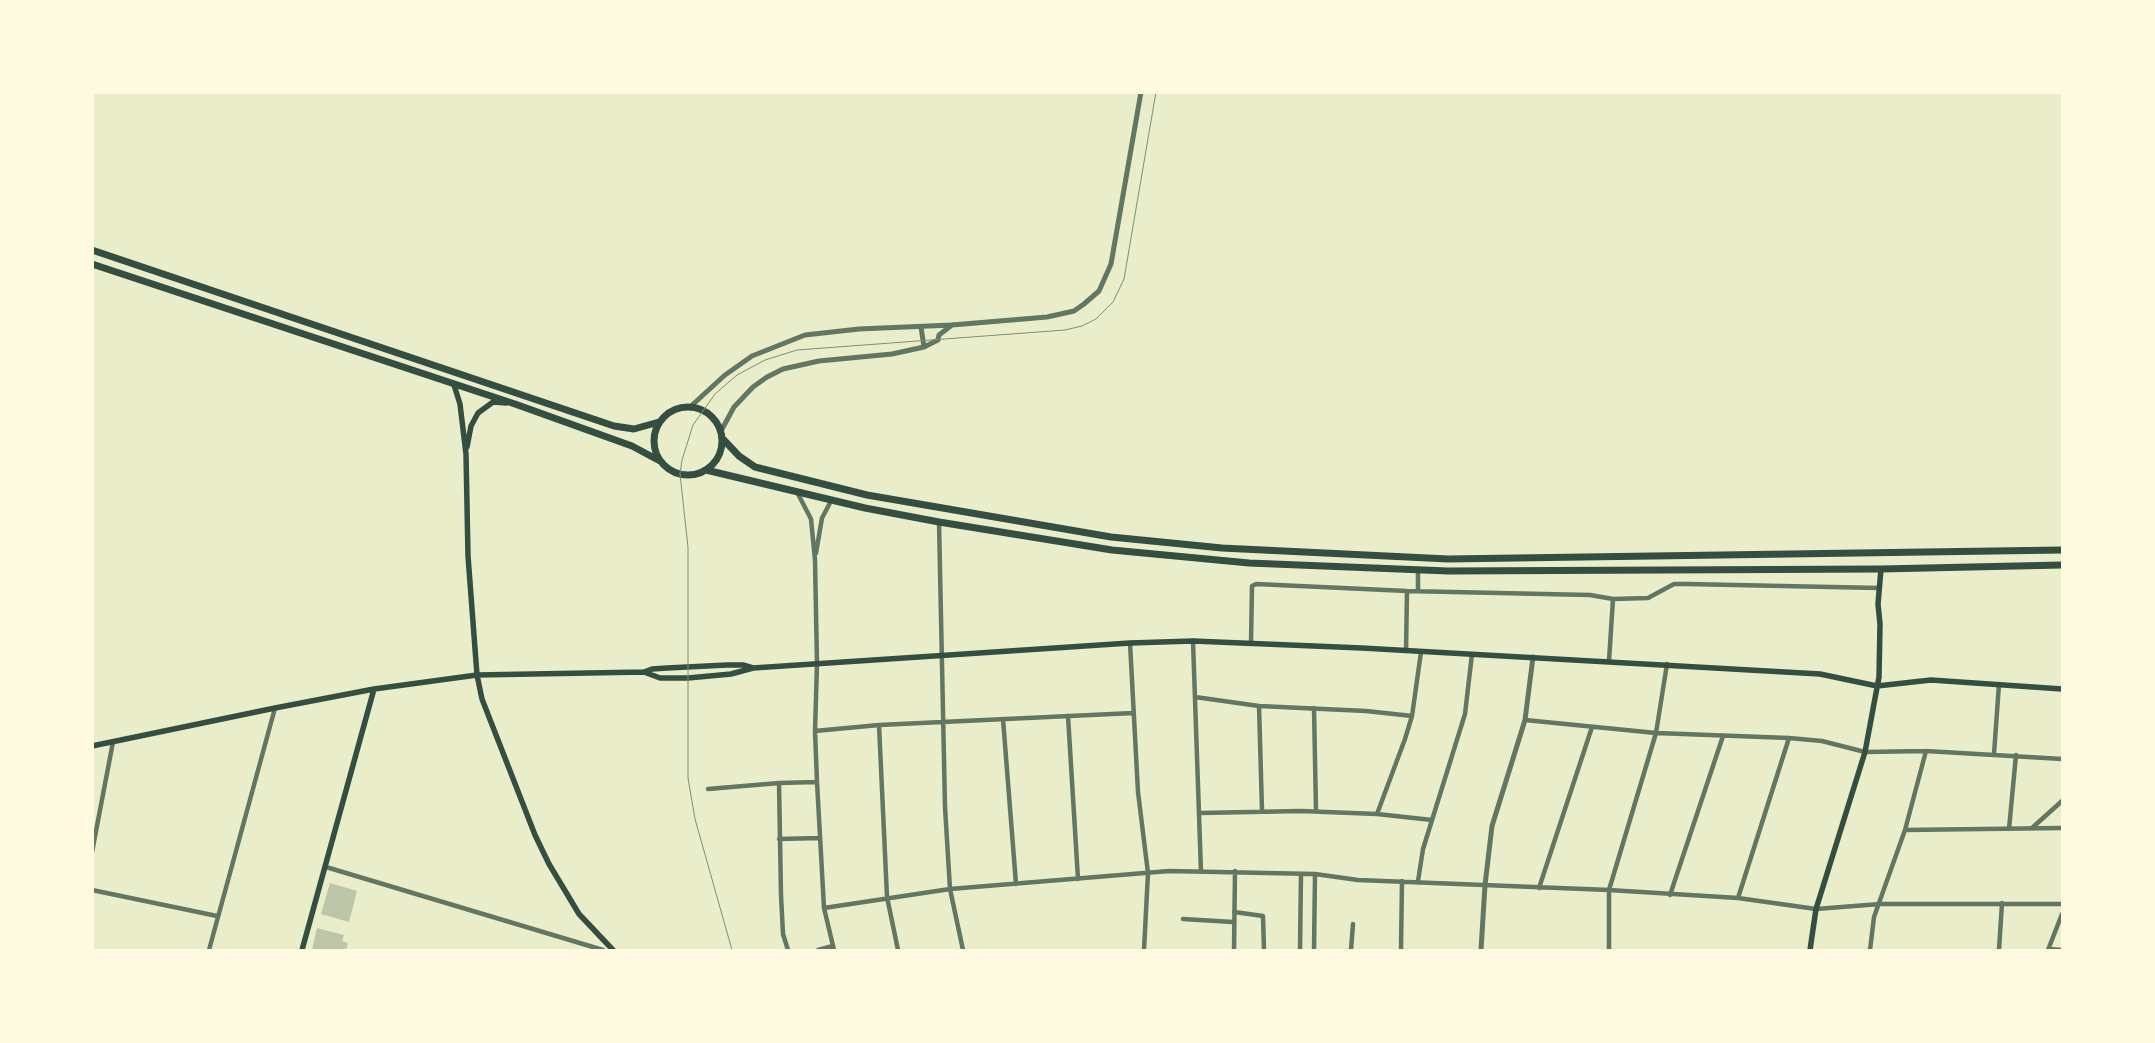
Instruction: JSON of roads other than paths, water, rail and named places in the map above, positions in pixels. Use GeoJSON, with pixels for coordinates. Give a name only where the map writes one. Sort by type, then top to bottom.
{"type":"FeatureCollection","features":[{"type":"Feature","properties":{"kind":"highway"},"geometry":{"type":"LineString","coordinates":[[92,250],[614,426],[640,428],[659,422]]}},
{"type":"Feature","properties":{"kind":"highway"},"geometry":{"type":"LineString","coordinates":[[92,264],[515,404],[632,446],[660,461],[670,471],[680,474],[698,474],[706,470],[719,456],[721,434]]}},
{"type":"Feature","properties":{"kind":"highway"},"geometry":{"type":"LineString","coordinates":[[660,461],[654,446],[655,430],[659,422],[668,413],[678,408],[690,407],[711,415],[721,434],[739,456],[755,466],[867,495],[1112,538],[1311,554],[1448,559],[2062,550]]}},
{"type":"Feature","properties":{"kind":"highway"},"geometry":{"type":"LineString","coordinates":[[706,470],[831,501],[939,522],[1112,550],[1258,563],[1418,570],[1881,569],[2062,565]]}},
{"type":"Feature","properties":{"kind":"main road"},"geometry":{"type":"LineString","coordinates":[[454,385],[460,404],[466,454],[468,556],[477,676],[482,698],[541,849],[557,880],[579,914],[613,950]]}},
{"type":"Feature","properties":{"kind":"main road"},"geometry":{"type":"LineString","coordinates":[[466,454],[471,426],[478,413],[493,402],[515,404]]}},
{"type":"Feature","properties":{"kind":"main road"},"geometry":{"type":"LineString","coordinates":[[1810,950],[1816,909],[1865,752],[1877,686],[1879,663],[1878,588],[1881,569]]}},
{"type":"Feature","properties":{"kind":"main road"},"geometry":{"type":"LineString","coordinates":[[644,672],[660,678],[688,678],[731,674],[753,668],[1130,643],[1193,642],[1251,643],[1667,664],[1820,674],[1877,686],[1931,680],[2062,689]]}},
{"type":"Feature","properties":{"kind":"main road"},"geometry":{"type":"LineString","coordinates":[[92,746],[374,689],[477,676],[644,672],[652,669],[743,665],[753,668]]}},
{"type":"Feature","properties":{"kind":"main road"},"geometry":{"type":"LineString","coordinates":[[302,950],[374,689]]}},
{"type":"Feature","properties":{"kind":"street"},"geometry":{"type":"LineString","coordinates":[[690,407],[736,367],[752,356],[789,340],[818,333],[952,325],[1062,314],[1084,304],[1099,291],[1108,273],[1115,247],[1141,92]]}},
{"type":"Feature","properties":{"kind":"street"},"geometry":{"type":"LineString","coordinates":[[721,434],[734,407],[753,387],[783,369],[819,361],[892,354],[924,347],[938,340],[939,335],[952,325]]}},
{"type":"Feature","properties":{"kind":"street"},"geometry":{"type":"LineString","coordinates":[[921,326],[924,347]]}},
{"type":"Feature","properties":{"kind":"street"},"geometry":{"type":"LineString","coordinates":[[798,492],[811,519],[815,560],[817,664],[815,731],[817,782],[824,908],[834,948],[818,950]]}},
{"type":"Feature","properties":{"kind":"street"},"geometry":{"type":"LineString","coordinates":[[815,560],[822,518],[831,501]]}},
{"type":"Feature","properties":{"kind":"street"},"geometry":{"type":"LineString","coordinates":[[939,522],[945,807],[950,889],[963,950]]}},
{"type":"Feature","properties":{"kind":"street"},"geometry":{"type":"LineString","coordinates":[[1418,570],[1418,591]]}},
{"type":"Feature","properties":{"kind":"street"},"geometry":{"type":"LineString","coordinates":[[1251,643],[1252,586],[1256,584],[1407,591],[1590,595],[1613,599],[1641,599],[1674,584],[1878,588]]}},
{"type":"Feature","properties":{"kind":"street"},"geometry":{"type":"LineString","coordinates":[[1406,651],[1407,591]]}},
{"type":"Feature","properties":{"kind":"street"},"geometry":{"type":"LineString","coordinates":[[1609,661],[1613,599]]}},
{"type":"Feature","properties":{"kind":"street"},"geometry":{"type":"LineString","coordinates":[[1193,642],[1202,872]]}},
{"type":"Feature","properties":{"kind":"street"},"geometry":{"type":"LineString","coordinates":[[1130,643],[1138,792],[1148,873],[1144,950]]}},
{"type":"Feature","properties":{"kind":"street"},"geometry":{"type":"LineString","coordinates":[[1377,814],[1412,716],[1421,652]]}},
{"type":"Feature","properties":{"kind":"street"},"geometry":{"type":"LineString","coordinates":[[1418,881],[1422,856],[1432,820],[1465,714],[1472,654]]}},
{"type":"Feature","properties":{"kind":"street"},"geometry":{"type":"LineString","coordinates":[[1486,950],[1481,950],[1485,886],[1492,826],[1525,720],[1533,657]]}},
{"type":"Feature","properties":{"kind":"street"},"geometry":{"type":"LineString","coordinates":[[1609,950],[1609,890],[1656,733],[1667,664]]}},
{"type":"Feature","properties":{"kind":"street"},"geometry":{"type":"LineString","coordinates":[[1994,754],[1999,684]]}},
{"type":"Feature","properties":{"kind":"street"},"geometry":{"type":"LineString","coordinates":[[1195,697],[1259,706],[1314,708],[1412,716]]}},
{"type":"Feature","properties":{"kind":"street"},"geometry":{"type":"LineString","coordinates":[[1259,706],[1262,810]]}},
{"type":"Feature","properties":{"kind":"street"},"geometry":{"type":"LineString","coordinates":[[209,950],[275,708]]}},
{"type":"Feature","properties":{"kind":"street"},"geometry":{"type":"LineString","coordinates":[[1314,708],[1316,811]]}},
{"type":"Feature","properties":{"kind":"street"},"geometry":{"type":"LineString","coordinates":[[815,731],[880,725],[1133,713]]}},
{"type":"Feature","properties":{"kind":"street"},"geometry":{"type":"LineString","coordinates":[[1068,716],[1078,880]]}},
{"type":"Feature","properties":{"kind":"street"},"geometry":{"type":"LineString","coordinates":[[1003,719],[1016,884]]}},
{"type":"Feature","properties":{"kind":"street"},"geometry":{"type":"LineString","coordinates":[[1525,720],[1656,733],[1822,741],[1865,752],[1926,751],[2062,759]]}},
{"type":"Feature","properties":{"kind":"street"},"geometry":{"type":"LineString","coordinates":[[880,725],[887,897],[898,950]]}},
{"type":"Feature","properties":{"kind":"street"},"geometry":{"type":"LineString","coordinates":[[1540,888],[1592,727]]}},
{"type":"Feature","properties":{"kind":"street"},"geometry":{"type":"LineString","coordinates":[[1670,895],[1723,736]]}},
{"type":"Feature","properties":{"kind":"street"},"geometry":{"type":"LineString","coordinates":[[1738,898],[1790,738]]}},
{"type":"Feature","properties":{"kind":"street"},"geometry":{"type":"LineString","coordinates":[[92,852],[113,742]]}},
{"type":"Feature","properties":{"kind":"street"},"geometry":{"type":"LineString","coordinates":[[1870,950],[1874,917],[1905,830],[1926,751]]}},
{"type":"Feature","properties":{"kind":"street"},"geometry":{"type":"LineString","coordinates":[[2009,828],[2016,755]]}},
{"type":"Feature","properties":{"kind":"street"},"geometry":{"type":"LineString","coordinates":[[708,789],[778,783],[817,782]]}},
{"type":"Feature","properties":{"kind":"street"},"geometry":{"type":"LineString","coordinates":[[778,783],[783,934],[788,950]]}},
{"type":"Feature","properties":{"kind":"street"},"geometry":{"type":"LineString","coordinates":[[2032,828],[2062,801]]}},
{"type":"Feature","properties":{"kind":"street"},"geometry":{"type":"LineString","coordinates":[[1200,813],[1262,810],[1316,811],[1377,814],[1432,820]]}},
{"type":"Feature","properties":{"kind":"street"},"geometry":{"type":"LineString","coordinates":[[1905,830],[2062,828]]}},
{"type":"Feature","properties":{"kind":"street"},"geometry":{"type":"LineString","coordinates":[[779,839],[820,838]]}},
{"type":"Feature","properties":{"kind":"street"},"geometry":{"type":"LineString","coordinates":[[326,867],[603,950]]}},
{"type":"Feature","properties":{"kind":"street"},"geometry":{"type":"LineString","coordinates":[[824,908],[950,889],[1148,873],[1235,871],[1315,874],[1358,880],[1402,880],[1485,886],[1609,890],[1738,898],[1816,909],[1880,904],[2002,902],[2062,904]]}},
{"type":"Feature","properties":{"kind":"street"},"geometry":{"type":"LineString","coordinates":[[1234,950],[1235,871]]}},
{"type":"Feature","properties":{"kind":"street"},"geometry":{"type":"LineString","coordinates":[[1300,950],[1301,874]]}},
{"type":"Feature","properties":{"kind":"street"},"geometry":{"type":"LineString","coordinates":[[1314,950],[1315,874]]}},
{"type":"Feature","properties":{"kind":"street"},"geometry":{"type":"LineString","coordinates":[[1401,950],[1402,880]]}},
{"type":"Feature","properties":{"kind":"street"},"geometry":{"type":"LineString","coordinates":[[92,890],[218,916]]}},
{"type":"Feature","properties":{"kind":"street"},"geometry":{"type":"LineString","coordinates":[[1999,950],[2002,902]]}},
{"type":"Feature","properties":{"kind":"street"},"geometry":{"type":"LineString","coordinates":[[1234,912],[1263,916],[1264,950]]}},
{"type":"Feature","properties":{"kind":"street"},"geometry":{"type":"LineString","coordinates":[[2062,914],[2048,950],[2062,950]]}},
{"type":"Feature","properties":{"kind":"street"},"geometry":{"type":"LineString","coordinates":[[1183,919],[1233,922]]}},
{"type":"Feature","properties":{"kind":"street"},"geometry":{"type":"LineString","coordinates":[[1351,950],[1353,924]]}},
{"type":"Feature","properties":{"kind":"tram line"},"geometry":{"type":"LineString","coordinates":[[732,950],[695,819],[688,778],[688,547],[680,474],[682,460],[693,425],[715,394],[737,375],[765,360],[797,350],[1065,330],[1082,326],[1096,319],[1113,302],[1124,279],[1156,92]]}}]}
